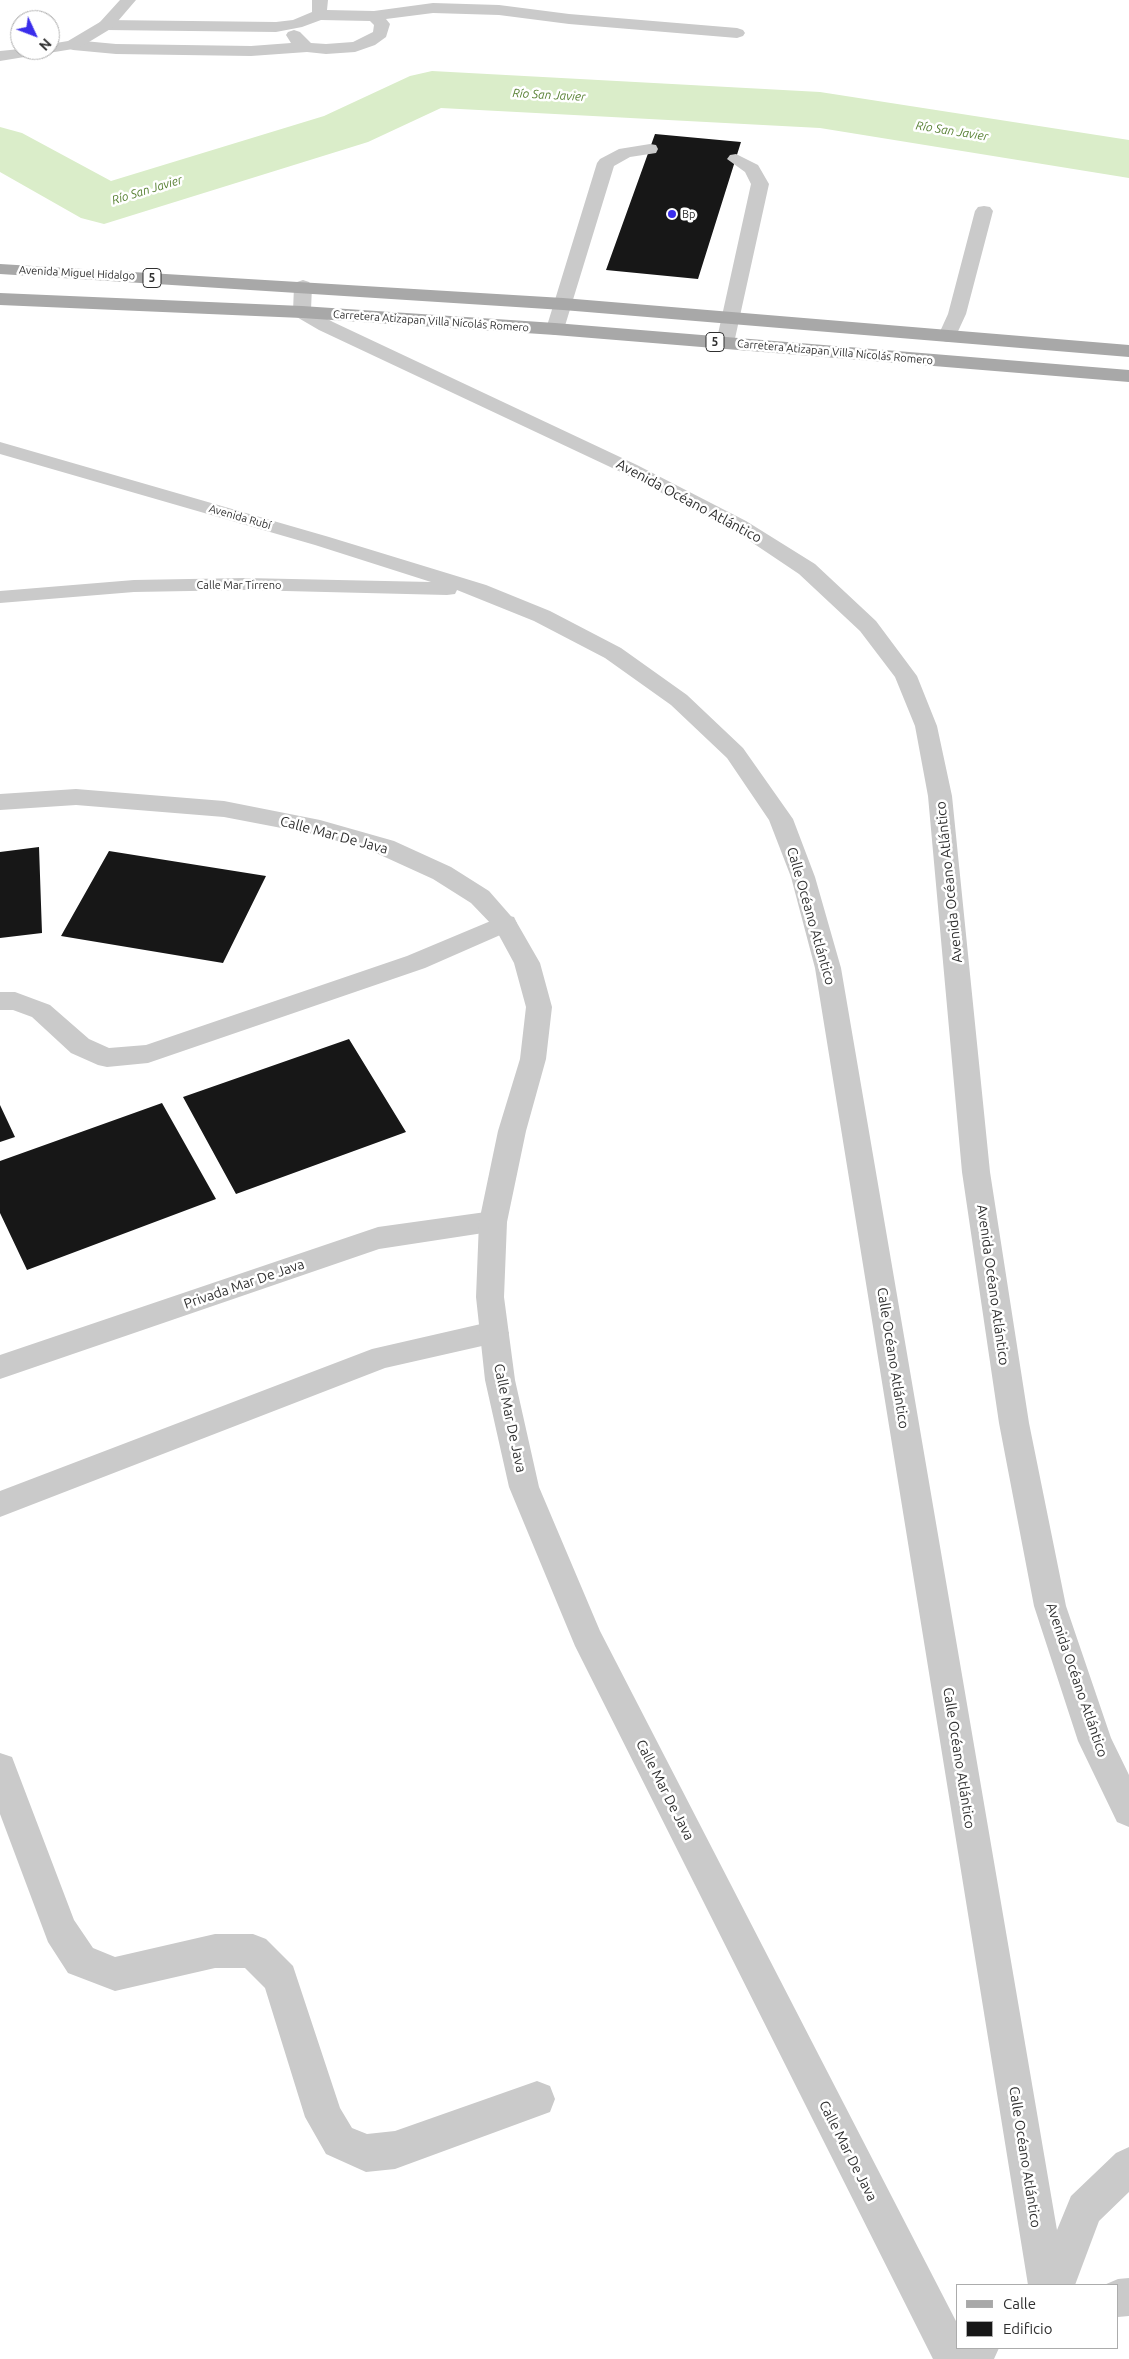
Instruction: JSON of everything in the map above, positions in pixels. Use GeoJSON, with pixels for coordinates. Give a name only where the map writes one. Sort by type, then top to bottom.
{"type":"FeatureCollection","features":[{"type":"Feature","properties":{"kind":"main road","name":"Avenida Miguel Hidalgo"},"geometry":{"type":"LineString","coordinates":[[0,269],[303,286]]}},
{"type":"Feature","properties":{"kind":"main road","name":"Carretera Atizapan Villa Nicolás Romero"},"geometry":{"type":"LineString","coordinates":[[303,286],[563,304],[1129,351]]}},
{"type":"Feature","properties":{"kind":"main road","name":"5"},"geometry":{"type":"LineString","coordinates":[[0,299],[302,312]]}},
{"type":"Feature","properties":{"kind":"main road","name":"Carretera Atizapan Villa Nicolás Romero"},"geometry":{"type":"LineString","coordinates":[[302,312],[556,329],[1129,376]]}},
{"type":"Feature","properties":{"kind":"street"},"geometry":{"type":"LineString","coordinates":[[73,45],[106,25],[128,0]]}},
{"type":"Feature","properties":{"kind":"street"},"geometry":{"type":"LineString","coordinates":[[106,25],[276,27],[296,24],[320,8],[374,16],[433,8],[499,10],[568,20],[737,33]]}},
{"type":"Feature","properties":{"kind":"street"},"geometry":{"type":"LineString","coordinates":[[60,48],[73,45],[116,49],[251,51],[306,46],[342,49],[369,42],[380,34],[382,24],[374,16]]}},
{"type":"Feature","properties":{"kind":"street"},"geometry":{"type":"LineString","coordinates":[[296,24],[294,33],[297,40],[306,46]]}},
{"type":"Feature","properties":{"kind":"street"},"geometry":{"type":"LineString","coordinates":[[556,329],[606,163],[625,153],[650,149]]}},
{"type":"Feature","properties":{"kind":"street"},"geometry":{"type":"LineString","coordinates":[[725,343],[760,184],[752,168],[736,159]]}},
{"type":"Feature","properties":{"kind":"street"},"geometry":{"type":"LineString","coordinates":[[947,336],[957,314],[984,211]]}},
{"type":"Feature","properties":{"kind":"street"},"geometry":{"type":"LineString","coordinates":[[302,312],[303,286]]}},
{"type":"Feature","properties":{"kind":"street","name":"Avenida Océano Atlántico"},"geometry":{"type":"LineString","coordinates":[[302,312],[356,342],[630,469],[740,524],[807,569],[868,626],[906,676],[926,726],[940,796],[976,1172],[1014,1423],[1050,1606],[1096,1741],[1129,1811]]}},
{"type":"Feature","properties":{"kind":"street","name":"Avenida Rubí"},"geometry":{"type":"LineString","coordinates":[[0,448],[322,540],[478,590]]}},
{"type":"Feature","properties":{"kind":"street","name":"Calle Mar Tirreno"},"geometry":{"type":"LineString","coordinates":[[0,598],[134,586],[245,584],[478,590]]}},
{"type":"Feature","properties":{"kind":"street","name":"Calle Océano Atlántico"},"geometry":{"type":"LineString","coordinates":[[478,590],[542,616],[612,653],[679,700],[735,753],[782,819],[803,877],[828,968],[1047,2284]]}},
{"type":"Feature","properties":{"kind":"street","name":"Calle Mar De Java"},"geometry":{"type":"LineString","coordinates":[[0,802],[76,797],[224,809],[320,828],[385,848],[442,872],[480,897],[505,923],[527,963],[538,1007],[533,1059],[512,1131],[493,1222],[490,1297],[500,1380],[524,1487],[586,1636],[954,2359]]}},
{"type":"Feature","properties":{"kind":"street"},"geometry":{"type":"LineString","coordinates":[[0,1001],[16,1001],[41,1011],[80,1046],[107,1058],[148,1054],[416,962],[505,923]]}},
{"type":"Feature","properties":{"kind":"street","name":"Privada Mar De Java"},"geometry":{"type":"LineString","coordinates":[[0,1367],[378,1238],[493,1222]]}},
{"type":"Feature","properties":{"kind":"street"},"geometry":{"type":"LineString","coordinates":[[0,1504],[382,1357],[494,1333]]}},
{"type":"Feature","properties":{"kind":"street"},"geometry":{"type":"LineString","coordinates":[[0,1768],[60,1930],[81,1961],[116,1974],[215,1951],[253,1951],[280,1978],[324,2116],[339,2141],[366,2153],[395,2150],[537,2099]]}},
{"type":"Feature","properties":{"kind":"street"},"geometry":{"type":"LineString","coordinates":[[1056,2284],[1084,2209],[1129,2166]]}},
{"type":"Feature","properties":{"kind":"street"},"geometry":{"type":"LineString","coordinates":[[961,2359],[977,2349]]}},
{"type":"Feature","properties":{"kind":"building","name":"Bp"},"geometry":{"type":"Polygon","coordinates":[[[655,134],[741,142],[698,279],[606,270],[655,134]]]}},
{"type":"Feature","properties":{"kind":"building"},"geometry":{"type":"Polygon","coordinates":[[[39,847],[42,933],[0,938],[0,852],[39,847]]]}},
{"type":"Feature","properties":{"kind":"building"},"geometry":{"type":"Polygon","coordinates":[[[109,851],[266,876],[223,963],[61,936],[109,851]]]}},
{"type":"Feature","properties":{"kind":"building"},"geometry":{"type":"Polygon","coordinates":[[[349,1039],[406,1132],[236,1194],[183,1097],[349,1039]]]}},
{"type":"Feature","properties":{"kind":"building"},"geometry":{"type":"Polygon","coordinates":[[[162,1103],[216,1199],[27,1270],[0,1213],[0,1161],[162,1103]]]}},
{"type":"Feature","properties":{"kind":"building"},"geometry":{"type":"Polygon","coordinates":[[[0,1105],[15,1137],[0,1142],[0,1105]]]}},
{"type":"Feature","properties":{"kind":"waterway","name":"Río San Javier"},"geometry":{"type":"LineString","coordinates":[[0,146],[104,204],[346,129],[432,89],[820,110],[1129,159]]}},
{"type":"Feature","properties":{"kind":"place","name":"Bp"},"geometry":{"type":"Point","coordinates":[672,214]}}]}
